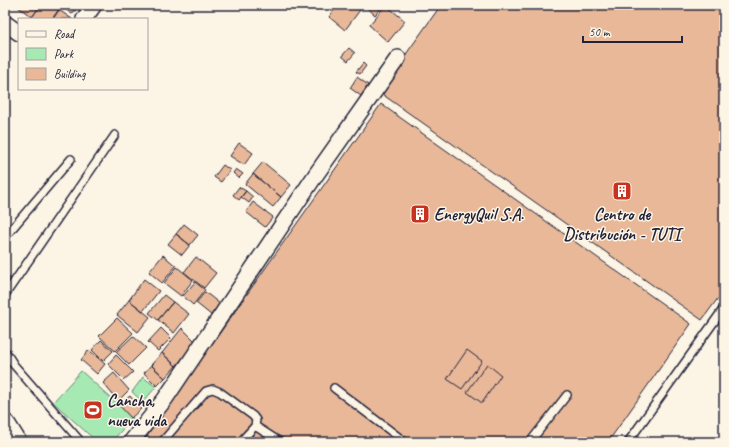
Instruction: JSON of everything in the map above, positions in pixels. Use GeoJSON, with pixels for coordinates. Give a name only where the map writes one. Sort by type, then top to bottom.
{"type":"FeatureCollection","features":[{"type":"Feature","properties":{"kind":"highway"},"geometry":{"type":"LineString","coordinates":[[5,426],[15,442]]}},
{"type":"Feature","properties":{"kind":"street"},"geometry":{"type":"LineString","coordinates":[[85,18],[94,5]]}},
{"type":"Feature","properties":{"kind":"street"},"geometry":{"type":"LineString","coordinates":[[5,23],[18,32]]}},
{"type":"Feature","properties":{"kind":"street"},"geometry":{"type":"LineString","coordinates":[[131,442],[165,399],[313,179],[398,58]]}},
{"type":"Feature","properties":{"kind":"lane"},"geometry":{"type":"LineString","coordinates":[[5,295],[116,135]]}},
{"type":"Feature","properties":{"kind":"lane"},"geometry":{"type":"LineString","coordinates":[[5,236],[70,159]]}},
{"type":"Feature","properties":{"kind":"lane"},"geometry":{"type":"LineString","coordinates":[[628,442],[724,308]]}},
{"type":"Feature","properties":{"kind":"lane"},"geometry":{"type":"LineString","coordinates":[[5,351],[14,365],[81,442]]}},
{"type":"Feature","properties":{"kind":"lane"},"geometry":{"type":"LineString","coordinates":[[334,388],[405,442]]}},
{"type":"Feature","properties":{"kind":"lane"},"geometry":{"type":"LineString","coordinates":[[162,442],[206,391],[213,389],[220,392],[253,416],[256,420],[255,426],[243,440]]}},
{"type":"Feature","properties":{"kind":"lane"},"geometry":{"type":"LineString","coordinates":[[530,442],[567,395]]}},
{"type":"Feature","properties":{"kind":"lane"},"geometry":{"type":"LineString","coordinates":[[255,426],[280,442]]}},
{"type":"Feature","properties":{"kind":"green space","name":"Cancha, nueva vida"},"geometry":{"type":"Polygon","coordinates":[[[81,371],[133,418],[111,442],[97,442],[53,402],[81,371]]]}},
{"type":"Feature","properties":{"kind":"green space"},"geometry":{"type":"Polygon","coordinates":[[[143,377],[156,387],[143,402],[132,392],[143,377]]]}},
{"type":"Feature","properties":{"kind":"building"},"geometry":{"type":"Polygon","coordinates":[[[20,5],[41,5],[32,17],[18,7],[20,5]]]}},
{"type":"Feature","properties":{"kind":"building"},"geometry":{"type":"Polygon","coordinates":[[[41,5],[53,5],[59,9],[53,18],[32,17],[41,5]]]}},
{"type":"Feature","properties":{"kind":"building"},"geometry":{"type":"Polygon","coordinates":[[[59,5],[79,5],[72,14],[59,5]]]}},
{"type":"Feature","properties":{"kind":"building"},"geometry":{"type":"Polygon","coordinates":[[[338,5],[353,5],[360,10],[345,30],[329,17],[338,5]]]}},
{"type":"Feature","properties":{"kind":"building"},"geometry":{"type":"Polygon","coordinates":[[[364,5],[384,5],[375,15],[364,5]]]}},
{"type":"Feature","properties":{"kind":"building"},"geometry":{"type":"Polygon","coordinates":[[[386,5],[405,21],[388,42],[369,25],[386,5]]]}},
{"type":"Feature","properties":{"kind":"building","name":"Centro de Distribución - TUTI"},"geometry":{"type":"Polygon","coordinates":[[[441,5],[724,5],[724,290],[702,320],[379,92],[441,5]]]}},
{"type":"Feature","properties":{"kind":"building"},"geometry":{"type":"Polygon","coordinates":[[[59,10],[71,18],[54,18],[59,10]]]}},
{"type":"Feature","properties":{"kind":"building"},"geometry":{"type":"Polygon","coordinates":[[[349,48],[355,53],[348,61],[342,56],[349,48]]]}},
{"type":"Feature","properties":{"kind":"building"},"geometry":{"type":"Polygon","coordinates":[[[363,63],[366,66],[360,74],[356,72],[363,63]]]}},
{"type":"Feature","properties":{"kind":"building"},"geometry":{"type":"Polygon","coordinates":[[[357,77],[368,85],[361,96],[350,88],[357,77]]]}},
{"type":"Feature","properties":{"kind":"building","name":"EnergyQuil S.A."},"geometry":{"type":"Polygon","coordinates":[[[381,104],[691,324],[608,442],[143,442],[381,104]]]}},
{"type":"Feature","properties":{"kind":"building"},"geometry":{"type":"Polygon","coordinates":[[[239,143],[253,153],[244,165],[230,156],[239,143]]]}},
{"type":"Feature","properties":{"kind":"building"},"geometry":{"type":"Polygon","coordinates":[[[263,162],[291,185],[281,197],[253,174],[263,162]]]}},
{"type":"Feature","properties":{"kind":"building"},"geometry":{"type":"Polygon","coordinates":[[[223,165],[230,170],[221,182],[214,177],[223,165]]]}},
{"type":"Feature","properties":{"kind":"building"},"geometry":{"type":"Polygon","coordinates":[[[236,169],[243,174],[239,178],[233,173],[236,169]]]}},
{"type":"Feature","properties":{"kind":"building"},"geometry":{"type":"Polygon","coordinates":[[[253,174],[281,197],[273,207],[245,184],[253,174]]]}},
{"type":"Feature","properties":{"kind":"building"},"geometry":{"type":"Polygon","coordinates":[[[239,187],[246,191],[239,200],[233,195],[239,187]]]}},
{"type":"Feature","properties":{"kind":"building"},"geometry":{"type":"Polygon","coordinates":[[[246,191],[253,197],[249,203],[241,197],[246,191]]]}},
{"type":"Feature","properties":{"kind":"building"},"geometry":{"type":"Polygon","coordinates":[[[253,202],[273,217],[265,227],[246,212],[253,202]]]}},
{"type":"Feature","properties":{"kind":"building"},"geometry":{"type":"Polygon","coordinates":[[[184,224],[198,235],[190,245],[176,234],[184,224]]]}},
{"type":"Feature","properties":{"kind":"building"},"geometry":{"type":"Polygon","coordinates":[[[176,234],[190,245],[182,255],[168,244],[176,234]]]}},
{"type":"Feature","properties":{"kind":"building"},"geometry":{"type":"Polygon","coordinates":[[[163,255],[176,266],[162,283],[149,272],[163,255]]]}},
{"type":"Feature","properties":{"kind":"building"},"geometry":{"type":"Polygon","coordinates":[[[196,257],[216,273],[204,288],[184,272],[196,257]]]}},
{"type":"Feature","properties":{"kind":"building"},"geometry":{"type":"Polygon","coordinates":[[[177,267],[193,280],[181,296],[164,283],[177,267]]]}},
{"type":"Feature","properties":{"kind":"building"},"geometry":{"type":"Polygon","coordinates":[[[5,274],[12,280],[5,290],[5,274]]]}},
{"type":"Feature","properties":{"kind":"building"},"geometry":{"type":"Polygon","coordinates":[[[144,279],[159,291],[143,311],[129,300],[144,279]]]}},
{"type":"Feature","properties":{"kind":"building"},"geometry":{"type":"Polygon","coordinates":[[[195,282],[205,290],[193,305],[183,296],[195,282]]]}},
{"type":"Feature","properties":{"kind":"building"},"geometry":{"type":"Polygon","coordinates":[[[205,292],[220,304],[211,315],[196,303],[205,292]]]}},
{"type":"Feature","properties":{"kind":"building"},"geometry":{"type":"Polygon","coordinates":[[[164,295],[173,302],[158,320],[149,313],[164,295]]]}},
{"type":"Feature","properties":{"kind":"building"},"geometry":{"type":"Polygon","coordinates":[[[129,300],[150,317],[138,332],[117,315],[129,300]]]}},
{"type":"Feature","properties":{"kind":"building"},"geometry":{"type":"Polygon","coordinates":[[[173,302],[189,314],[174,333],[158,320],[173,302]]]}},
{"type":"Feature","properties":{"kind":"building"},"geometry":{"type":"Polygon","coordinates":[[[117,318],[133,333],[115,351],[99,336],[117,318]]]}},
{"type":"Feature","properties":{"kind":"building"},"geometry":{"type":"Polygon","coordinates":[[[161,328],[171,338],[158,351],[148,342],[161,328]]]}},
{"type":"Feature","properties":{"kind":"building"},"geometry":{"type":"Polygon","coordinates":[[[182,328],[196,342],[176,366],[162,353],[182,328]]]}},
{"type":"Feature","properties":{"kind":"building"},"geometry":{"type":"Polygon","coordinates":[[[133,336],[146,348],[129,365],[116,352],[133,336]]]}},
{"type":"Feature","properties":{"kind":"building"},"geometry":{"type":"Polygon","coordinates":[[[101,340],[113,351],[103,361],[92,350],[101,340]]]}},
{"type":"Feature","properties":{"kind":"building"},"geometry":{"type":"Polygon","coordinates":[[[89,350],[105,364],[97,374],[81,360],[89,350]]]}},
{"type":"Feature","properties":{"kind":"building"},"geometry":{"type":"Polygon","coordinates":[[[467,350],[482,361],[462,389],[447,379],[467,350]]]}},
{"type":"Feature","properties":{"kind":"building"},"geometry":{"type":"Polygon","coordinates":[[[162,353],[176,366],[165,378],[151,365],[162,353]]]}},
{"type":"Feature","properties":{"kind":"building"},"geometry":{"type":"Polygon","coordinates":[[[116,355],[133,372],[124,380],[108,364],[116,355]]]}},
{"type":"Feature","properties":{"kind":"building"},"geometry":{"type":"Polygon","coordinates":[[[487,364],[501,375],[482,403],[467,392],[487,364]]]}},
{"type":"Feature","properties":{"kind":"building"},"geometry":{"type":"Polygon","coordinates":[[[151,365],[165,378],[157,386],[144,373],[151,365]]]}},
{"type":"Feature","properties":{"kind":"building"},"geometry":{"type":"Polygon","coordinates":[[[114,373],[129,390],[118,401],[103,383],[114,373]]]}},
{"type":"Feature","properties":{"kind":"building"},"geometry":{"type":"Polygon","coordinates":[[[130,396],[141,409],[131,418],[119,405],[130,396]]]}},
{"type":"Feature","properties":{"kind":"place","name":"Centro de Distribución - TUTI"},"geometry":{"type":"Point","coordinates":[622,191]}},
{"type":"Feature","properties":{"kind":"place","name":"EnergyQuil S.A."},"geometry":{"type":"Point","coordinates":[420,214]}},
{"type":"Feature","properties":{"kind":"place","name":"Cancha, nueva vida"},"geometry":{"type":"Point","coordinates":[93,410]}}]}
